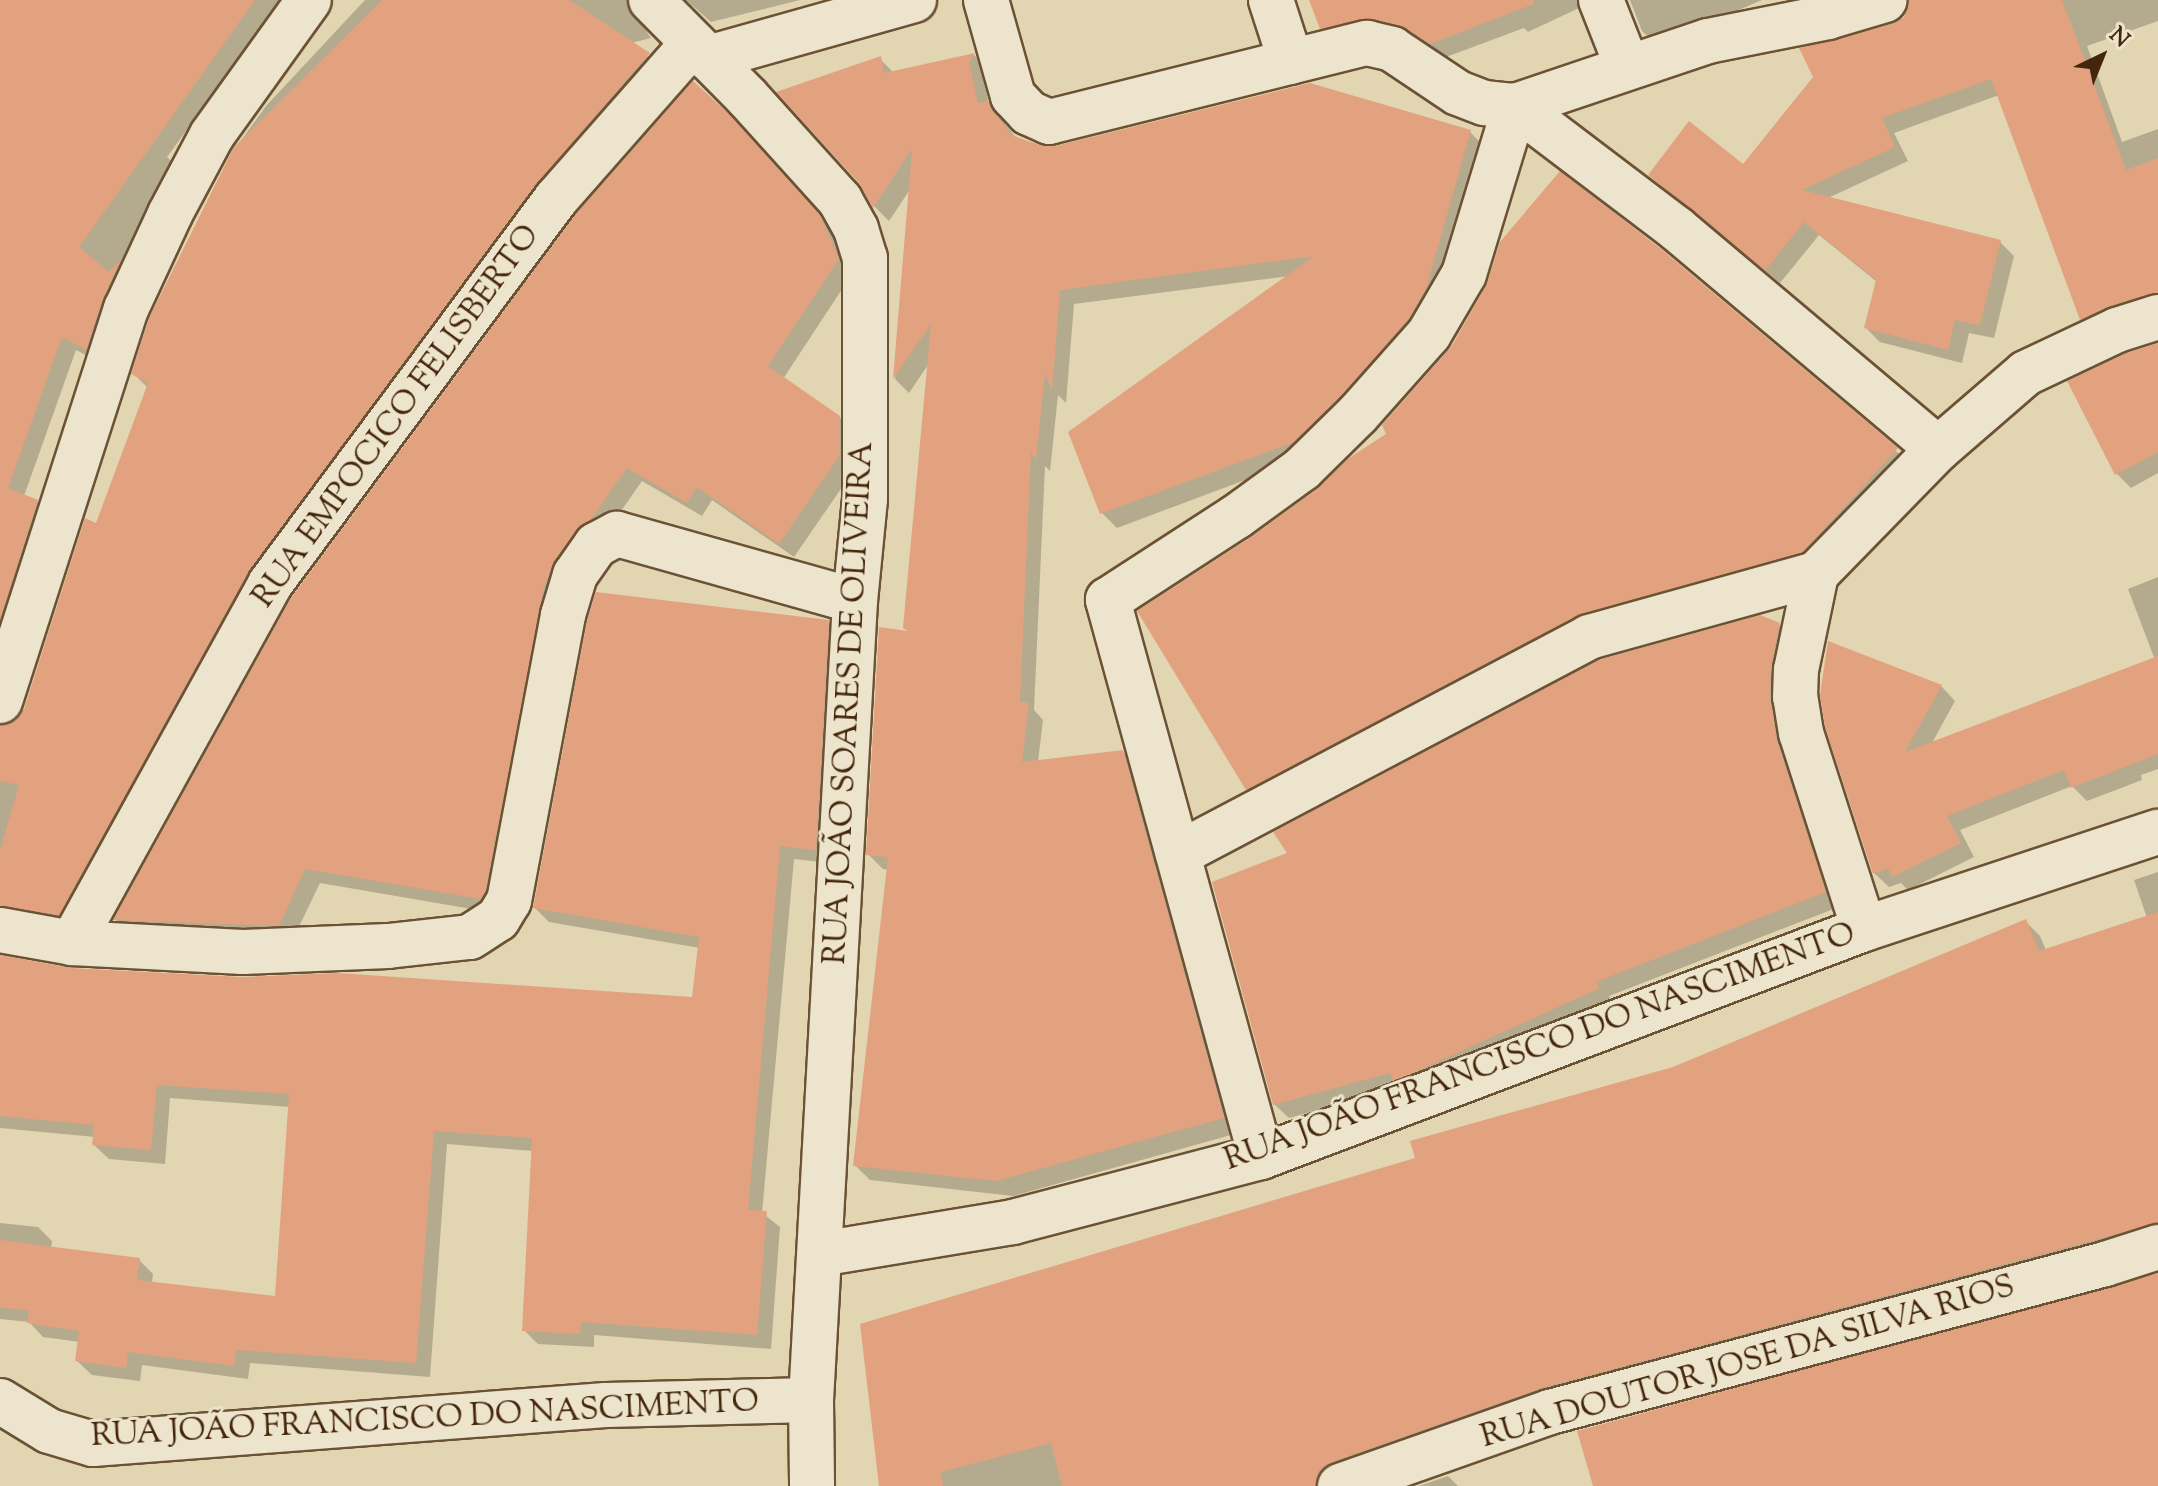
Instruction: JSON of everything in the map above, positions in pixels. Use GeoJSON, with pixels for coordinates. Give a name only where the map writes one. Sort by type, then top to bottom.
{"type":"FeatureCollection","features":[{"type":"Feature","properties":{"kind":"street"},"geometry":{"type":"LineString","coordinates":[[0,701],[126,309],[170,214],[212,135],[309,0]]}},
{"type":"Feature","properties":{"kind":"street","name":"RUA JOÃO SOARES DE OLIVEIRA"},"geometry":{"type":"LineString","coordinates":[[651,0],[840,200],[856,229],[865,258],[865,499],[855,601],[811,1400],[812,1486]]}},
{"type":"Feature","properties":{"kind":"street"},"geometry":{"type":"LineString","coordinates":[[700,51],[914,0]]}},
{"type":"Feature","properties":{"kind":"street"},"geometry":{"type":"LineString","coordinates":[[986,0],[1013,96],[1029,113],[1049,122],[1367,43],[1392,49],[1458,93],[1484,103],[1515,106],[1708,41],[1828,17],[1885,0]]}},
{"type":"Feature","properties":{"kind":"street"},"geometry":{"type":"LineString","coordinates":[[1271,0],[1291,62]]}},
{"type":"Feature","properties":{"kind":"street"},"geometry":{"type":"LineString","coordinates":[[1601,0],[1627,66]]}},
{"type":"Feature","properties":{"kind":"street","name":"RUA EMPOCICO FELISBERTO"},"geometry":{"type":"LineString","coordinates":[[72,943],[270,584],[556,199],[700,51]]}},
{"type":"Feature","properties":{"kind":"street"},"geometry":{"type":"LineString","coordinates":[[1515,106],[1677,229],[1938,449]]}},
{"type":"Feature","properties":{"kind":"street"},"geometry":{"type":"LineString","coordinates":[[1261,1157],[1108,600],[1236,517],[1302,469],[1358,414],[1429,334],[1464,274],[1515,106]]}},
{"type":"Feature","properties":{"kind":"street"},"geometry":{"type":"LineString","coordinates":[[1178,854],[1589,637],[1816,574],[1938,449],[2026,373],[2117,330],[2158,317]]}},
{"type":"Feature","properties":{"kind":"street"},"geometry":{"type":"LineString","coordinates":[[0,930],[72,943],[243,952],[460,940],[483,932],[498,919],[509,901],[563,615],[575,575],[596,545],[617,534],[855,601]]}},
{"type":"Feature","properties":{"kind":"street"},"geometry":{"type":"LineString","coordinates":[[1816,574],[1796,670],[1795,697],[1801,733],[1864,929]]}},
{"type":"Feature","properties":{"kind":"street","name":"RUA JOÃO FRANCISCO DO NASCIMENTO"},"geometry":{"type":"LineString","coordinates":[[820,1254],[1013,1222],[1261,1157],[1864,929],[2158,832]]}},
{"type":"Feature","properties":{"kind":"street","name":"RUA DOUTOR JOSE DA SILVA RIOS"},"geometry":{"type":"LineString","coordinates":[[1340,1486],[1550,1412],[2158,1247]]}},
{"type":"Feature","properties":{"kind":"street","name":"RUA JOÃO FRANCISCO DO NASCIMENTO"},"geometry":{"type":"LineString","coordinates":[[0,1401],[49,1431],[93,1444],[606,1405],[811,1400]]}},
{"type":"Feature","properties":{"kind":"building"},"geometry":{"type":"Polygon","coordinates":[[[0,0],[255,0],[79,247],[109,272],[121,259],[102,301],[86,350],[62,337],[8,488],[38,500],[0,619],[0,0]]]}},
{"type":"Feature","properties":{"kind":"building"},"geometry":{"type":"Polygon","coordinates":[[[382,0],[569,0],[650,53],[536,184],[250,569],[59,915],[0,906],[0,851],[19,785],[0,781],[0,725],[16,720],[24,709],[85,518],[96,523],[148,383],[131,374],[149,318],[234,147],[382,0]]]}},
{"type":"Feature","properties":{"kind":"building"},"geometry":{"type":"Polygon","coordinates":[[[1309,0],[1534,0],[1534,4],[1430,44],[1405,28],[1372,19],[1320,29],[1309,0]]]}},
{"type":"Feature","properties":{"kind":"building"},"geometry":{"type":"Polygon","coordinates":[[[1909,0],[2062,0],[2126,170],[2158,158],[2158,293],[2109,306],[2080,320],[1991,79],[1882,118],[1895,147],[1802,190],[2001,240],[1980,325],[1955,320],[1948,350],[1864,328],[1876,280],[1804,222],[1765,271],[1648,175],[1689,121],[1743,164],[1813,77],[1799,48],[1892,24],[1904,17],[1909,0]]]}},
{"type":"Feature","properties":{"kind":"building"},"geometry":{"type":"Polygon","coordinates":[[[975,53],[969,62],[978,103],[988,101],[1011,135],[1040,145],[1055,146],[1310,83],[1471,130],[1426,289],[1409,319],[1340,397],[1294,442],[1100,514],[1068,432],[1314,256],[1060,290],[1052,391],[1045,373],[1036,460],[1031,452],[1020,702],[1029,703],[1022,762],[1123,750],[1224,1118],[996,1181],[853,1166],[888,857],[866,855],[879,627],[908,631],[903,628],[931,324],[893,379],[912,149],[873,208],[859,183],[776,92],[881,56],[884,73],[975,53]]]}},
{"type":"Feature","properties":{"kind":"building"},"geometry":{"type":"Polygon","coordinates":[[[693,81],[729,114],[820,215],[839,259],[768,366],[840,416],[840,455],[779,544],[697,487],[687,503],[627,468],[591,519],[576,531],[554,561],[544,587],[485,892],[481,899],[305,869],[279,926],[113,920],[291,598],[575,215],[693,81]]]}},
{"type":"Feature","properties":{"kind":"building"},"geometry":{"type":"Polygon","coordinates":[[[1560,171],[1661,249],[1898,448],[1803,552],[1578,615],[1246,790],[1137,611],[1251,537],[1317,489],[1349,458],[1386,434],[1382,425],[1451,347],[1486,286],[1500,242],[1560,171]]]}},
{"type":"Feature","properties":{"kind":"building"},"geometry":{"type":"Polygon","coordinates":[[[2158,343],[2158,452],[2115,475],[2067,381],[2126,353],[2158,343]]]}},
{"type":"Feature","properties":{"kind":"building"},"geometry":{"type":"Polygon","coordinates":[[[596,592],[829,620],[816,850],[780,846],[748,1210],[767,1211],[757,1335],[581,1322],[580,1334],[522,1331],[532,1138],[434,1131],[416,1363],[236,1350],[234,1366],[128,1352],[126,1368],[75,1361],[79,1331],[27,1323],[29,1311],[0,1307],[0,1240],[140,1258],[137,1280],[275,1296],[289,1094],[157,1085],[151,1150],[92,1145],[94,1125],[0,1116],[0,955],[71,968],[242,977],[338,973],[692,997],[699,937],[533,908],[587,621],[596,592]]]}},
{"type":"Feature","properties":{"kind":"building"},"geometry":{"type":"Polygon","coordinates":[[[1760,615],[1780,623],[1771,665],[1770,696],[1776,737],[1826,892],[1596,982],[1600,988],[1406,1076],[1393,1081],[1390,1073],[1273,1105],[1212,882],[1287,853],[1273,832],[1598,660],[1760,615]]]}},
{"type":"Feature","properties":{"kind":"building"},"geometry":{"type":"Polygon","coordinates":[[[1828,641],[1942,685],[1905,752],[2158,656],[2158,754],[2071,788],[2064,770],[1947,816],[1961,843],[1892,877],[1888,868],[1873,874],[1825,727],[1820,695],[1828,641]]]}},
{"type":"Feature","properties":{"kind":"building"},"geometry":{"type":"Polygon","coordinates":[[[2158,912],[2158,1223],[1542,1388],[1332,1462],[1321,1470],[1316,1486],[1062,1486],[1051,1443],[941,1472],[943,1486],[879,1486],[860,1324],[1415,1158],[1410,1141],[1673,1067],[2026,919],[2039,951],[2158,912]]]}},
{"type":"Feature","properties":{"kind":"building"},"geometry":{"type":"Polygon","coordinates":[[[2158,1273],[2158,1486],[1593,1486],[1577,1431],[2158,1273]]]}}]}
